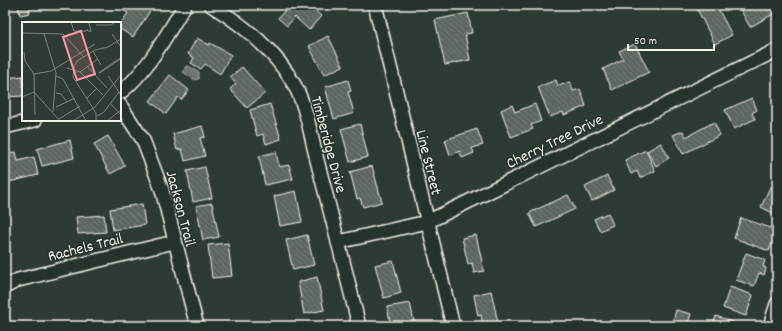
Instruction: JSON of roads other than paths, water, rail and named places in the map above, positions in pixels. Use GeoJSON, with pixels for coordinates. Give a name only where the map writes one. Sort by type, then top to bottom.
{"type":"FeatureCollection","features":[{"type":"Feature","properties":{"kind":"street"},"geometry":{"type":"LineString","coordinates":[[121,92],[132,83],[159,47],[185,5]]}},
{"type":"Feature","properties":{"kind":"street","name":"Timberidge Drive"},"geometry":{"type":"LineString","coordinates":[[211,5],[226,14],[268,48],[295,85],[310,123],[317,162],[359,326]]}},
{"type":"Feature","properties":{"kind":"street","name":"Line Street"},"geometry":{"type":"LineString","coordinates":[[375,5],[453,326]]}},
{"type":"Feature","properties":{"kind":"street","name":"Cherry Tree Drive"},"geometry":{"type":"LineString","coordinates":[[338,242],[427,222],[777,50]]}},
{"type":"Feature","properties":{"kind":"street","name":"Jackson Trail"},"geometry":{"type":"LineString","coordinates":[[121,107],[143,140],[162,190],[174,242],[197,326]]}},
{"type":"Feature","properties":{"kind":"street"},"geometry":{"type":"LineString","coordinates":[[5,127],[31,121]]}},
{"type":"Feature","properties":{"kind":"street","name":"Rachels Trail"},"geometry":{"type":"LineString","coordinates":[[5,287],[26,278],[174,242]]}},
{"type":"Feature","properties":{"kind":"street"},"geometry":{"type":"LineString","coordinates":[[770,326],[776,307]]}},
{"type":"Feature","properties":{"kind":"water"},"geometry":{"type":"Polygon","coordinates":[[[186,66],[199,72],[199,79],[195,80],[183,72],[186,66]]]}}]}
